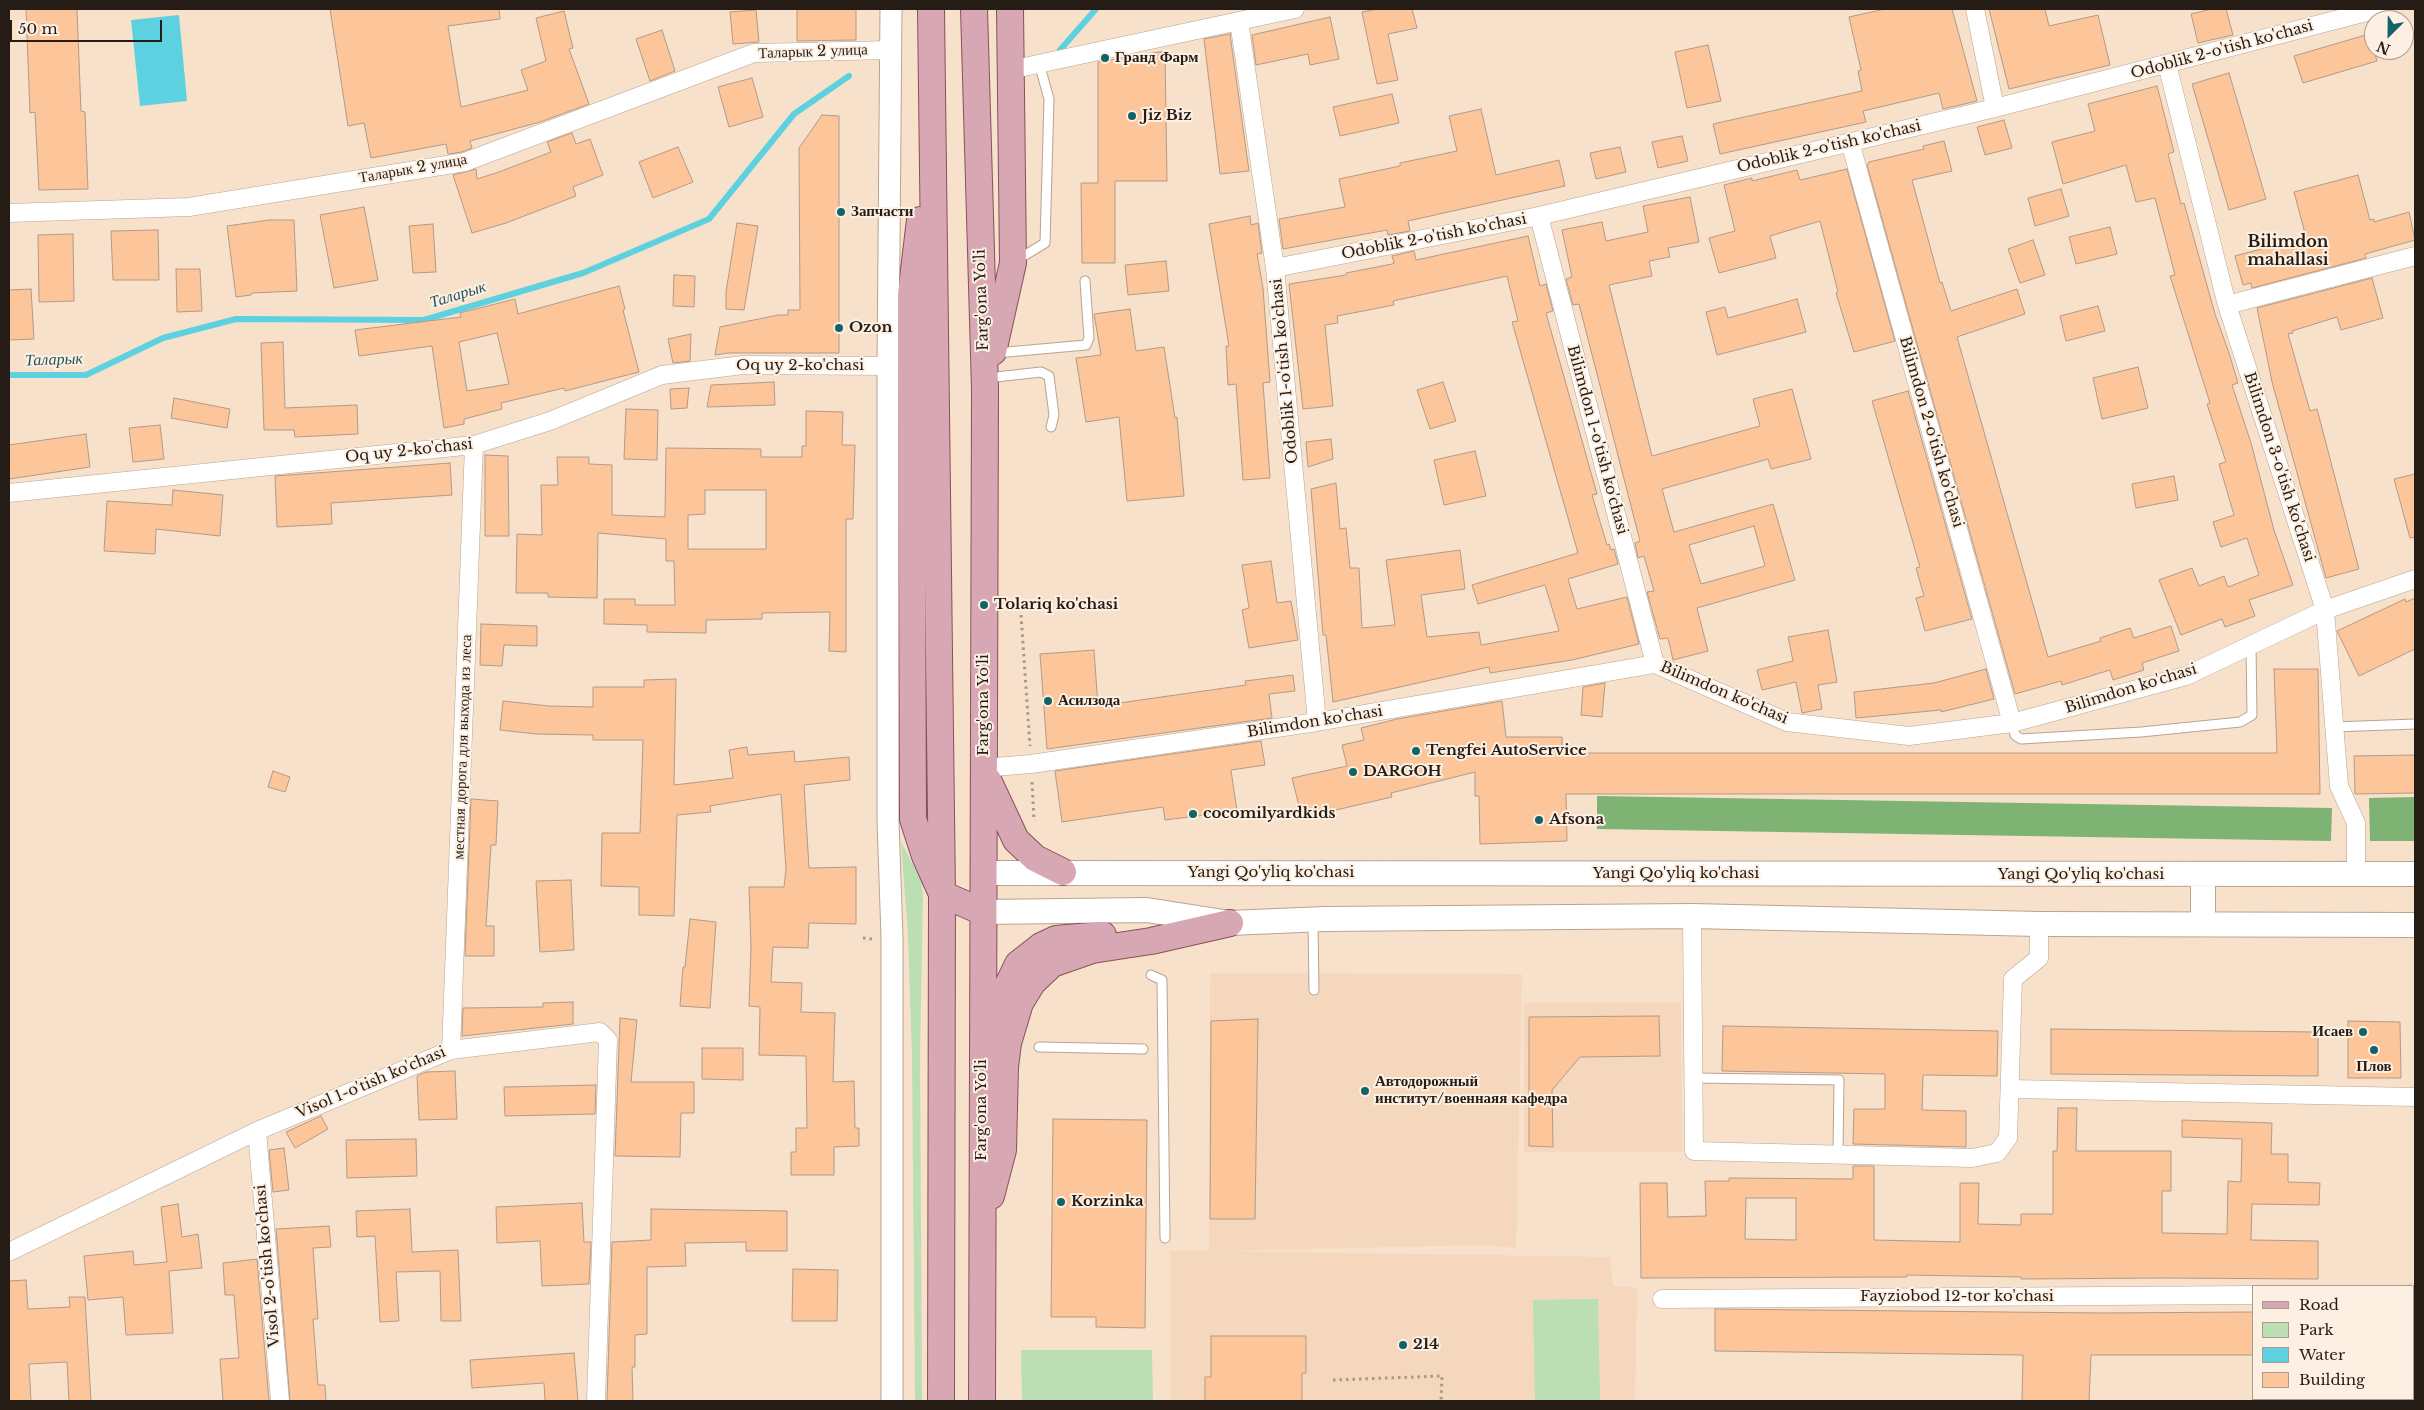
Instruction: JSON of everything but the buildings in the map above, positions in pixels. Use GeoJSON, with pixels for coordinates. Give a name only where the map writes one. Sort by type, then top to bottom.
{"type":"FeatureCollection","features":[{"type":"Feature","properties":{"kind":"main road"},"geometry":{"type":"LineString","coordinates":[[931,9],[932,110],[911,295],[913,819],[925,856],[942,894],[940,1401]]}},
{"type":"Feature","properties":{"kind":"main road","name":"Farg'ona Yo'li"},"geometry":{"type":"LineString","coordinates":[[974,9],[986,384],[982,1401]]}},
{"type":"Feature","properties":{"kind":"main road"},"geometry":{"type":"LineString","coordinates":[[986,384],[1012,263],[1010,9]]}},
{"type":"Feature","properties":{"kind":"main road"},"geometry":{"type":"LineString","coordinates":[[983,768],[1016,840],[1035,858],[1063,872]]}},
{"type":"Feature","properties":{"kind":"main road","name":"Yangi Qo'yliq ko'chasi"},"geometry":{"type":"LineString","coordinates":[[942,894],[963,879],[983,873],[2415,874]]}},
{"type":"Feature","properties":{"kind":"main road"},"geometry":{"type":"LineString","coordinates":[[2202,875],[2203,924]]}},
{"type":"Feature","properties":{"kind":"main road"},"geometry":{"type":"LineString","coordinates":[[942,894],[983,912],[1147,910],[1230,923]]}},
{"type":"Feature","properties":{"kind":"main road"},"geometry":{"type":"LineString","coordinates":[[982,1228],[994,1145],[1003,995],[1013,970],[1028,955],[1056,939],[1181,933],[1230,923],[1313,919],[1692,916],[2039,924],[2415,925]]}},
{"type":"Feature","properties":{"kind":"street"},"geometry":{"type":"LineString","coordinates":[[891,9],[888,366],[892,1401]]}},
{"type":"Feature","properties":{"kind":"street"},"geometry":{"type":"LineString","coordinates":[[1010,70],[1295,9]]}},
{"type":"Feature","properties":{"kind":"street"},"geometry":{"type":"LineString","coordinates":[[1975,9],[1995,108]]}},
{"type":"Feature","properties":{"kind":"street","name":"Odoblik 2-o'tish ko'chasi"},"geometry":{"type":"LineString","coordinates":[[1276,268],[1539,216],[1995,108],[2378,9]]}},
{"type":"Feature","properties":{"kind":"street","name":"Odoblik 1-o'tish ko'chasi"},"geometry":{"type":"LineString","coordinates":[[1239,21],[1276,268],[1317,722]]}},
{"type":"Feature","properties":{"kind":"street","name":"Таларык 2 улица"},"geometry":{"type":"LineString","coordinates":[[9,213],[189,207],[465,162],[754,53],[891,50]]}},
{"type":"Feature","properties":{"kind":"street","name":"Bilimdon 3-o'tish ko'chasi"},"geometry":{"type":"LineString","coordinates":[[2167,64],[2227,305],[2325,610],[2339,786],[2356,823],[2356,874]]}},
{"type":"Feature","properties":{"kind":"street","name":"Bilimdon 2-o'tish ko'chasi"},"geometry":{"type":"LineString","coordinates":[[1850,142],[2012,723]]}},
{"type":"Feature","properties":{"kind":"street","name":"Bilimdon 1-o'tish ko'chasi"},"geometry":{"type":"LineString","coordinates":[[1539,216],[1655,664]]}},
{"type":"Feature","properties":{"kind":"street"},"geometry":{"type":"LineString","coordinates":[[2227,305],[2415,256]]}},
{"type":"Feature","properties":{"kind":"street","name":"Oq uy 2-ko'chasi"},"geometry":{"type":"LineString","coordinates":[[9,493],[474,445],[550,421],[662,375],[744,365],[888,366]]}},
{"type":"Feature","properties":{"kind":"street","name":"местная дорога для выхода из леса"},"geometry":{"type":"LineString","coordinates":[[451,1050],[474,445]]}},
{"type":"Feature","properties":{"kind":"street","name":"Bilimdon ko'chasi"},"geometry":{"type":"LineString","coordinates":[[983,768],[1031,764],[1317,722],[1655,664],[1787,722],[1909,736],[2012,723],[2186,676],[2325,610],[2415,579]]}},
{"type":"Feature","properties":{"kind":"street"},"geometry":{"type":"LineString","coordinates":[[1692,916],[1694,1151],[1838,1153],[1972,1158],[1997,1153],[2008,1138],[2012,1089],[2013,979],[2039,958],[2039,924]]}},
{"type":"Feature","properties":{"kind":"street","name":"Visol 1-o'tish ko'chasi"},"geometry":{"type":"LineString","coordinates":[[9,1252],[256,1131],[451,1050],[600,1032],[608,1040],[596,1401]]}},
{"type":"Feature","properties":{"kind":"street"},"geometry":{"type":"LineString","coordinates":[[2012,1089],[2415,1097]]}},
{"type":"Feature","properties":{"kind":"street","name":"Visol 2-o'tish ko'chasi"},"geometry":{"type":"LineString","coordinates":[[256,1131],[280,1401]]}},
{"type":"Feature","properties":{"kind":"street","name":"Fayziobod 12-tor ko'chasi"},"geometry":{"type":"LineString","coordinates":[[1662,1299],[2252,1295]]}},
{"type":"Feature","properties":{"kind":"lane"},"geometry":{"type":"LineString","coordinates":[[1012,263],[1045,243],[1048,98],[1039,63]]}},
{"type":"Feature","properties":{"kind":"lane"},"geometry":{"type":"LineString","coordinates":[[993,353],[1086,345],[1089,338],[1085,281]]}},
{"type":"Feature","properties":{"kind":"lane"},"geometry":{"type":"LineString","coordinates":[[986,384],[1041,372],[1049,376],[1054,414],[1051,427]]}},
{"type":"Feature","properties":{"kind":"lane"},"geometry":{"type":"LineString","coordinates":[[2012,723],[2015,735],[2022,739],[2141,732],[2240,722],[2252,715],[2251,645]]}},
{"type":"Feature","properties":{"kind":"lane"},"geometry":{"type":"LineString","coordinates":[[2333,727],[2415,724]]}},
{"type":"Feature","properties":{"kind":"lane"},"geometry":{"type":"LineString","coordinates":[[1313,919],[1314,990]]}},
{"type":"Feature","properties":{"kind":"lane"},"geometry":{"type":"LineString","coordinates":[[1151,975],[1162,980],[1165,1238]]}},
{"type":"Feature","properties":{"kind":"lane"},"geometry":{"type":"LineString","coordinates":[[1038,1047],[1143,1049]]}},
{"type":"Feature","properties":{"kind":"lane"},"geometry":{"type":"LineString","coordinates":[[1694,1078],[1838,1080],[1838,1153]]}},
{"type":"Feature","properties":{"kind":"path"},"geometry":{"type":"LineString","coordinates":[[1021,615],[1034,828]]}},
{"type":"Feature","properties":{"kind":"path"},"geometry":{"type":"LineString","coordinates":[[1333,1380],[1442,1376],[1441,1401]]}},
{"type":"Feature","properties":{"kind":"shaded area"},"geometry":{"type":"Polygon","coordinates":[[[1210,973],[1522,974],[1516,1248],[1482,1245],[1219,1251],[1610,1257],[1613,1286],[1637,1288],[1635,1401],[1171,1401],[1170,1251],[1209,1251],[1210,973]]]}},
{"type":"Feature","properties":{"kind":"shaded area"},"geometry":{"type":"Polygon","coordinates":[[[1524,1003],[1681,1003],[1682,1152],[1524,1152],[1524,1003]]]}},
{"type":"Feature","properties":{"kind":"green space"},"geometry":{"type":"Polygon","coordinates":[[[1597,796],[2332,808],[2331,841],[1597,829],[1597,796]]]}},
{"type":"Feature","properties":{"kind":"green space"},"geometry":{"type":"Polygon","coordinates":[[[2415,797],[2415,841],[2370,841],[2369,798],[2415,797]]]}},
{"type":"Feature","properties":{"kind":"green space"},"geometry":{"type":"Polygon","coordinates":[[[901,842],[921,880],[923,896],[920,1056],[922,1401],[915,1401],[912,1057],[908,935],[901,842]]]}},
{"type":"Feature","properties":{"kind":"green space"},"geometry":{"type":"Polygon","coordinates":[[[1598,1299],[1600,1401],[1535,1401],[1533,1300],[1598,1299]]]}},
{"type":"Feature","properties":{"kind":"green space"},"geometry":{"type":"Polygon","coordinates":[[[1021,1350],[1152,1350],[1153,1401],[1022,1401],[1021,1350]]]}},
{"type":"Feature","properties":{"kind":"water"},"geometry":{"type":"Polygon","coordinates":[[[179,15],[187,101],[140,106],[131,20],[179,15]]]}},
{"type":"Feature","properties":{"kind":"waterway","name":"Таларык"},"geometry":{"type":"LineString","coordinates":[[1060,50],[1096,9]]}},
{"type":"Feature","properties":{"kind":"waterway","name":"Таларык"},"geometry":{"type":"LineString","coordinates":[[9,375],[86,375],[163,338],[236,319],[424,320],[583,273],[709,219],[794,114],[849,76]]}},
{"type":"Feature","properties":{"kind":"place","name":"Гранд Фарм"},"geometry":{"type":"Point","coordinates":[1105,58]}},
{"type":"Feature","properties":{"kind":"place","name":"Jiz Biz"},"geometry":{"type":"Point","coordinates":[1132,116]}},
{"type":"Feature","properties":{"kind":"place","name":"Запчасти"},"geometry":{"type":"Point","coordinates":[841,212]}},
{"type":"Feature","properties":{"kind":"place","name":"Ozon"},"geometry":{"type":"Point","coordinates":[839,328]}},
{"type":"Feature","properties":{"kind":"place","name":"Tolariq ko'chasi"},"geometry":{"type":"Point","coordinates":[984,605]}},
{"type":"Feature","properties":{"kind":"place","name":"Асилзода"},"geometry":{"type":"Point","coordinates":[1048,701]}},
{"type":"Feature","properties":{"kind":"place","name":"Tengfei AutoService"},"geometry":{"type":"Point","coordinates":[1416,751]}},
{"type":"Feature","properties":{"kind":"place","name":"DARGOH"},"geometry":{"type":"Point","coordinates":[1353,772]}},
{"type":"Feature","properties":{"kind":"place","name":"cocomilyardkids"},"geometry":{"type":"Point","coordinates":[1193,814]}},
{"type":"Feature","properties":{"kind":"place","name":"Afsona"},"geometry":{"type":"Point","coordinates":[1539,820]}},
{"type":"Feature","properties":{"kind":"place","name":"Исаев"},"geometry":{"type":"Point","coordinates":[2363,1032]}},
{"type":"Feature","properties":{"kind":"place","name":"Плов"},"geometry":{"type":"Point","coordinates":[2374,1050]}},
{"type":"Feature","properties":{"kind":"place","name":"Автодорожный институт/военнаяя кафедра"},"geometry":{"type":"Point","coordinates":[1365,1091]}},
{"type":"Feature","properties":{"kind":"place","name":"Korzinka"},"geometry":{"type":"Point","coordinates":[1061,1202]}},
{"type":"Feature","properties":{"kind":"place","name":"214"},"geometry":{"type":"Point","coordinates":[1403,1345]}},
{"type":"Feature","properties":{"kind":"district","name":"Bilimdon mahallasi"},"geometry":{"type":"Point","coordinates":[2288,251]}}]}
